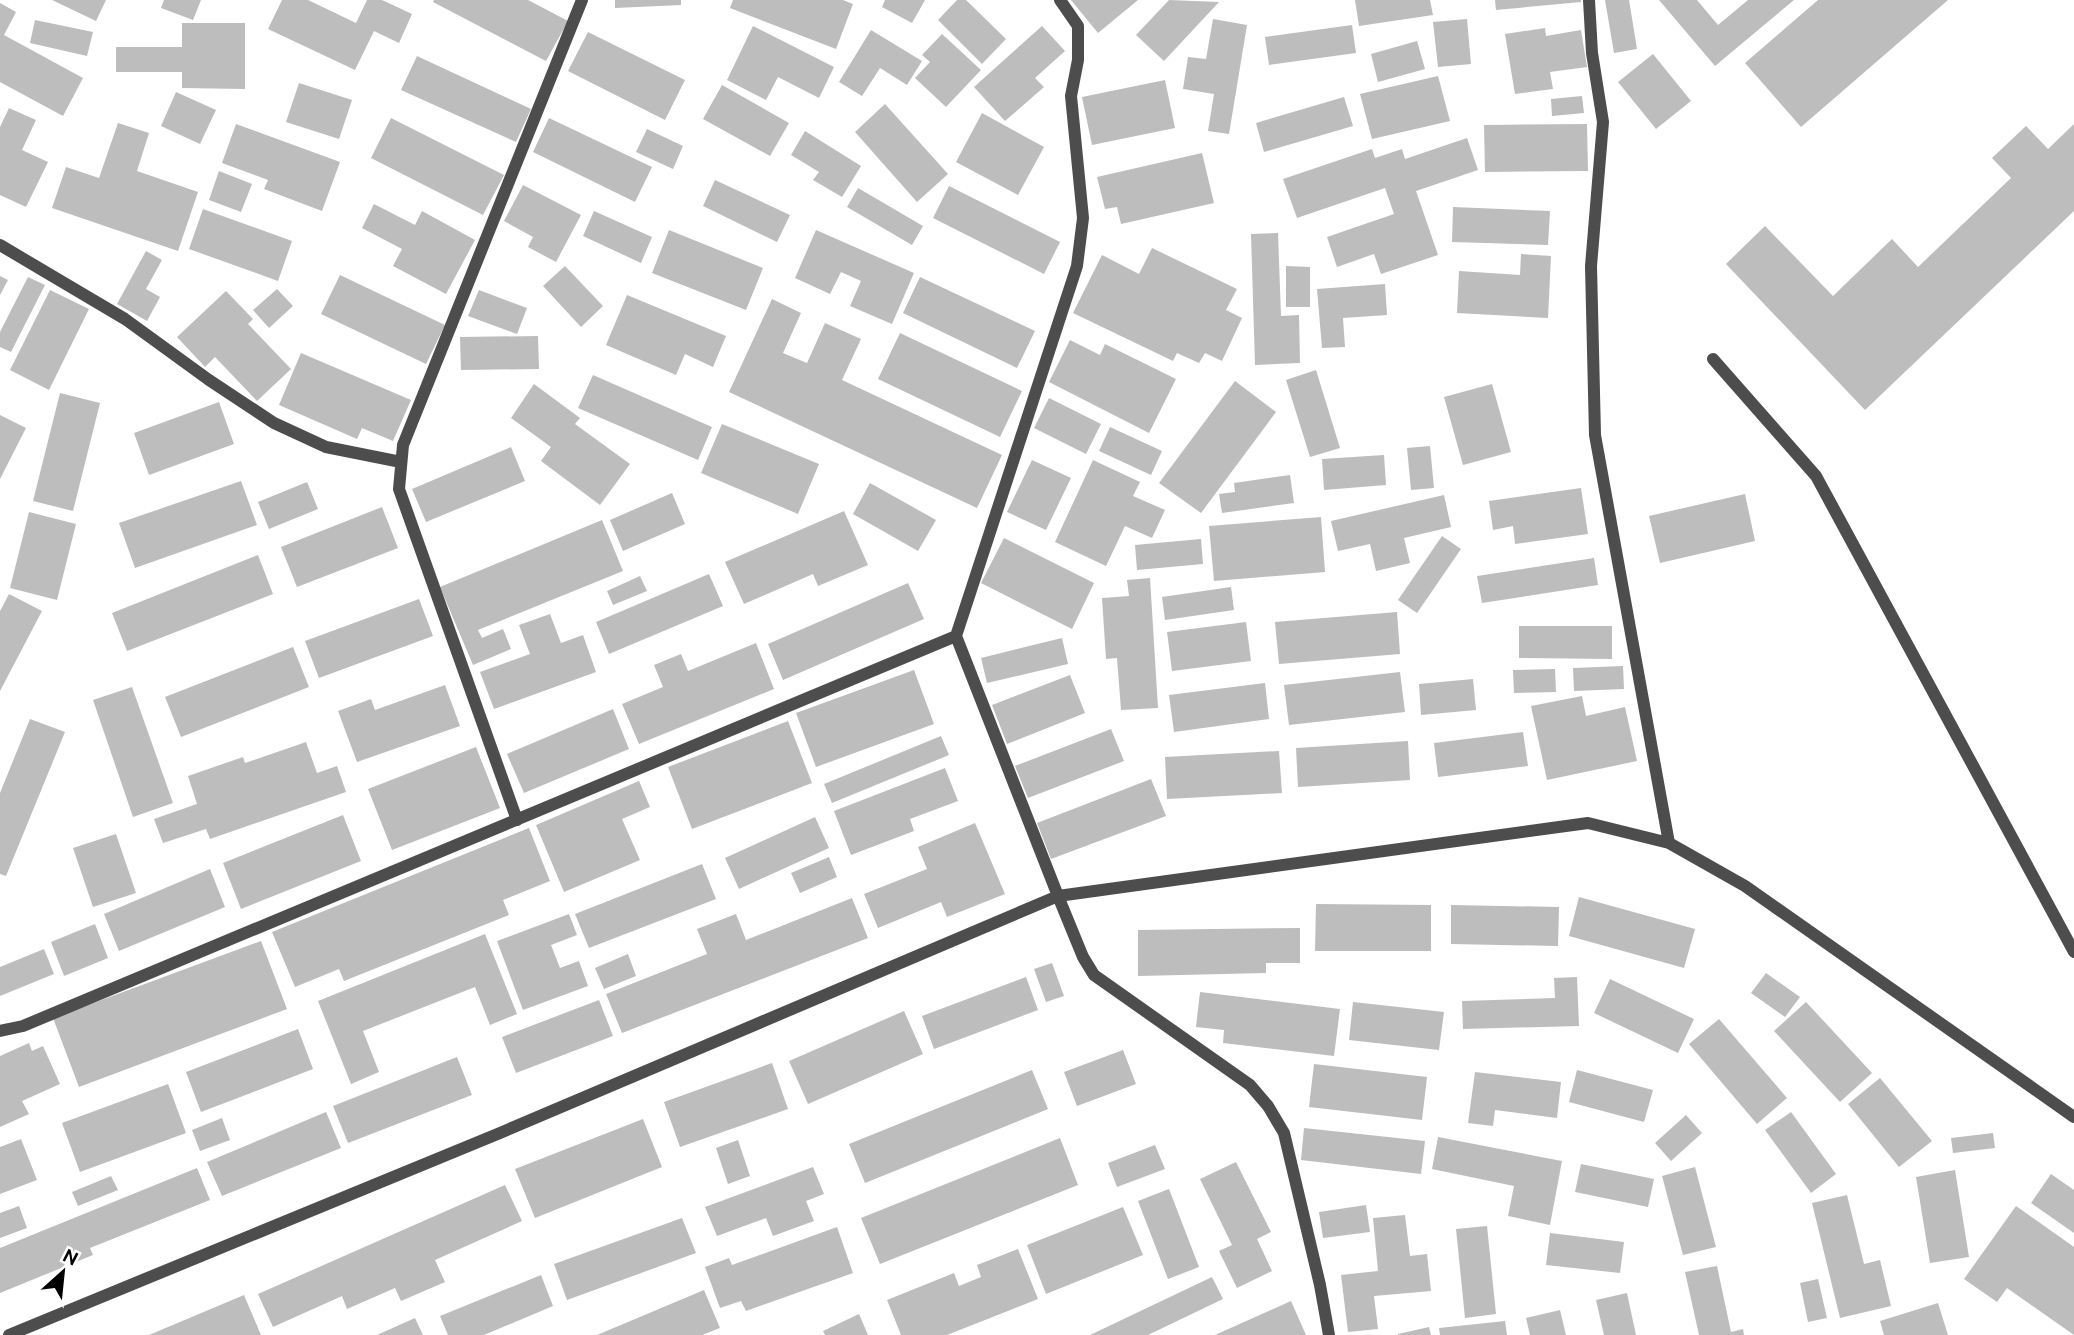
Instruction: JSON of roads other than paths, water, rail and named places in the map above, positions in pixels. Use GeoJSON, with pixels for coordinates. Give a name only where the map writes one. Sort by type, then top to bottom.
{"type":"FeatureCollection","features":[{"type":"Feature","properties":{"kind":"street"},"geometry":{"type":"LineString","coordinates":[[517,820],[399,489],[401,462],[403,445],[582,0]]}},
{"type":"Feature","properties":{"kind":"street"},"geometry":{"type":"LineString","coordinates":[[1060,0],[1078,26],[1078,60],[1070,96],[1083,218],[1077,266],[956,636],[1058,896],[1083,957],[1094,975],[1250,1085],[1268,1106],[1284,1133],[1329,1335]]}},
{"type":"Feature","properties":{"kind":"street"},"geometry":{"type":"LineString","coordinates":[[1589,0],[1592,53],[1603,122],[1591,266],[1595,435],[1669,843]]}},
{"type":"Feature","properties":{"kind":"street"},"geometry":{"type":"LineString","coordinates":[[0,246],[125,318],[274,424],[326,447],[401,462]]}},
{"type":"Feature","properties":{"kind":"street"},"geometry":{"type":"LineString","coordinates":[[1713,359],[1816,476],[2074,952]]}},
{"type":"Feature","properties":{"kind":"street"},"geometry":{"type":"LineString","coordinates":[[0,1031],[23,1026],[956,636]]}},
{"type":"Feature","properties":{"kind":"street"},"geometry":{"type":"LineString","coordinates":[[9,1335],[500,1133],[1058,896],[1588,823],[1669,843],[1745,886],[2074,1117]]}}]}
